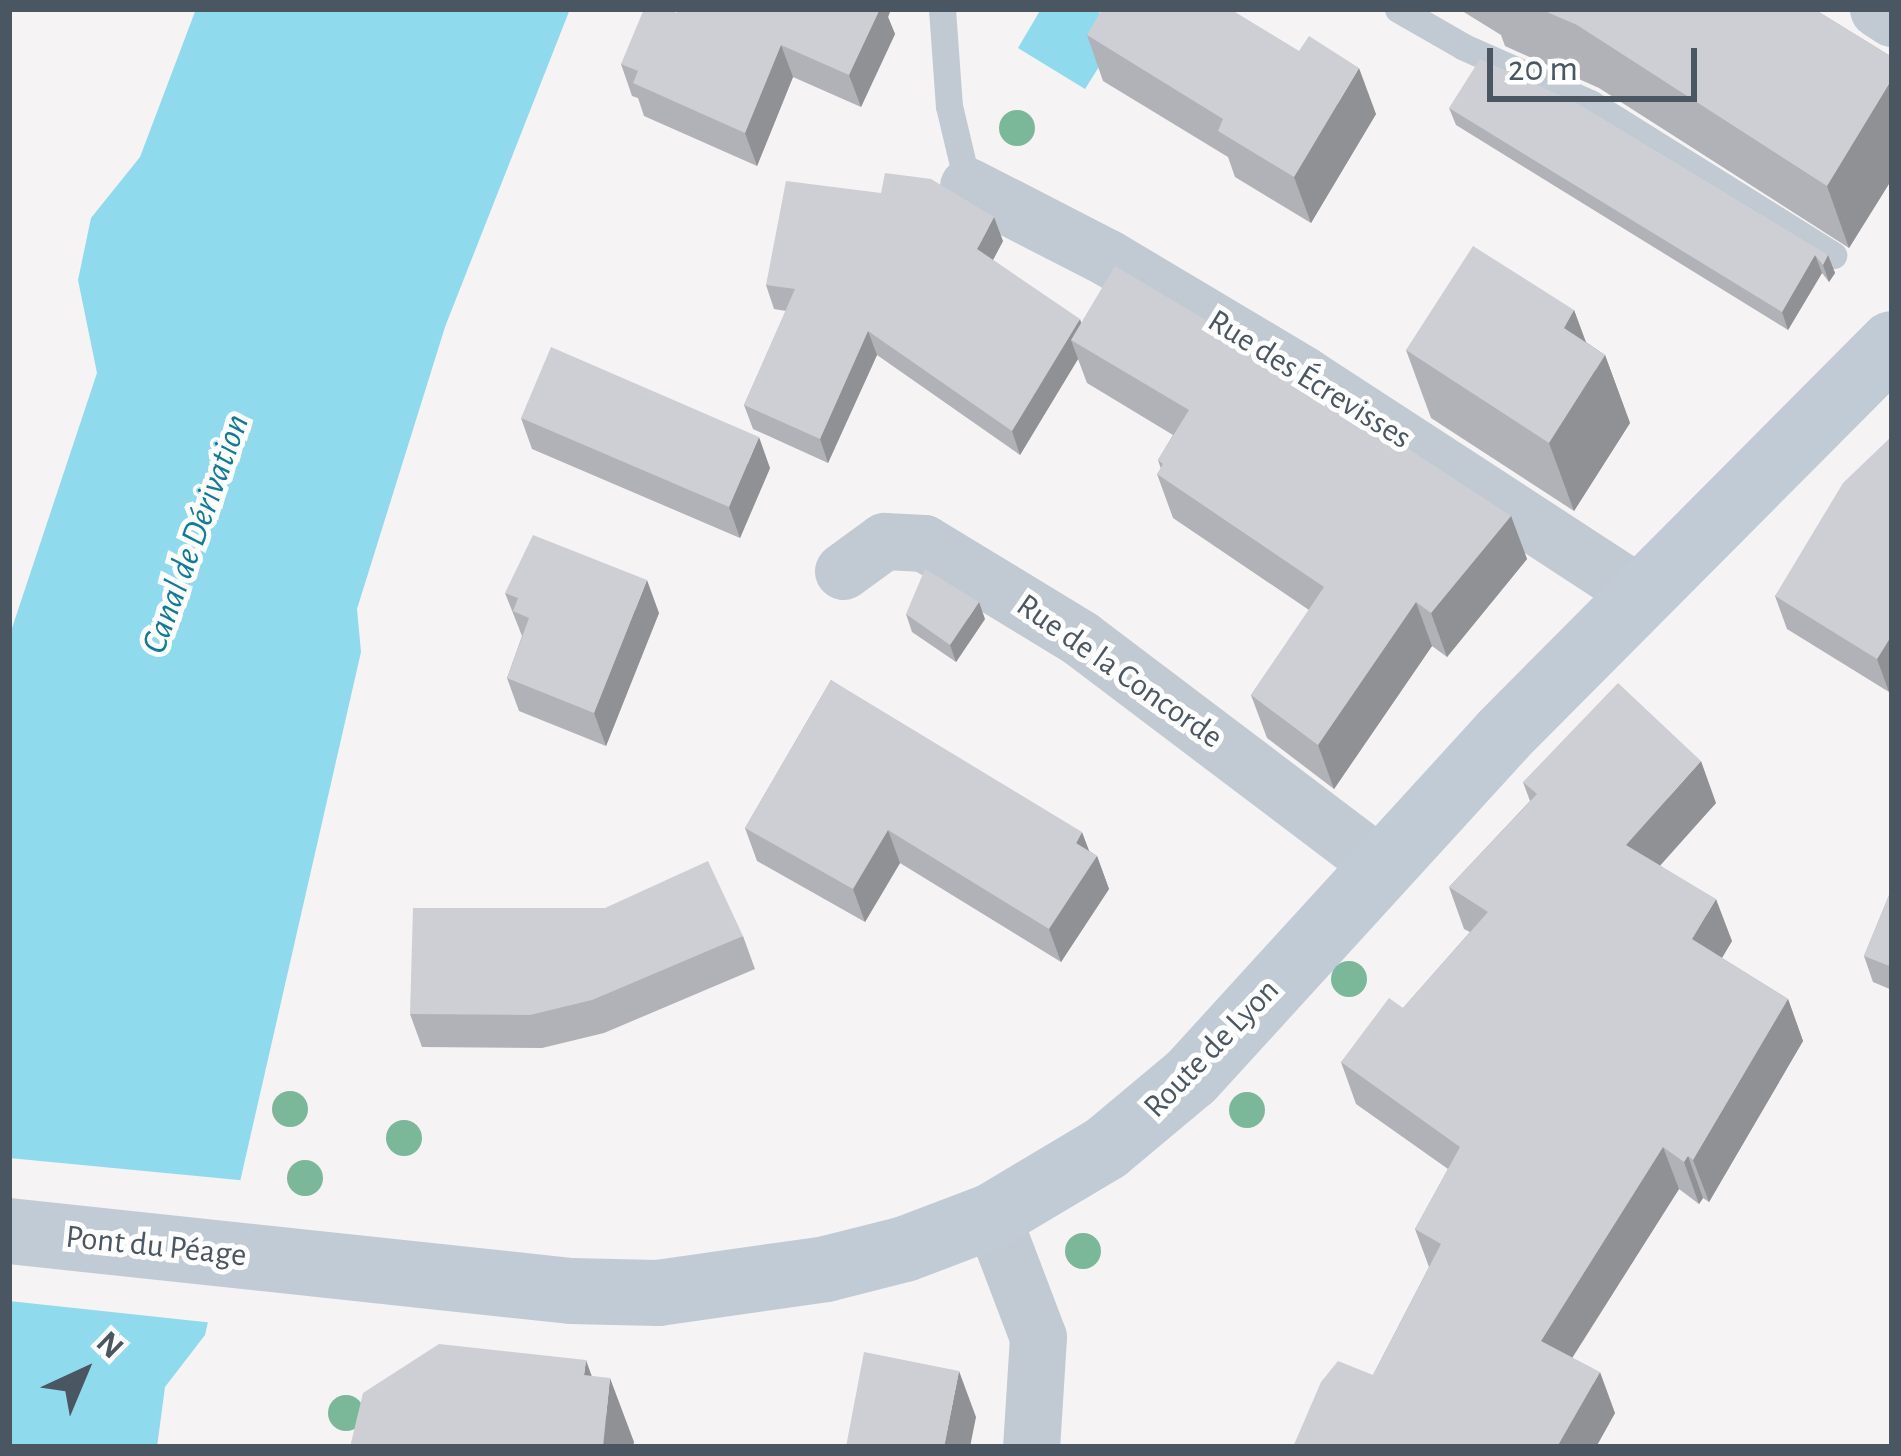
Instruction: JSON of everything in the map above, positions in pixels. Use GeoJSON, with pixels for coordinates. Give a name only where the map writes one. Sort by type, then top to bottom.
{"type":"FeatureCollection","features":[{"type":"Feature","properties":{"kind":"main road","name":"Route de Lyon"},"geometry":{"type":"LineString","coordinates":[[304,1262],[571,1291],[658,1293],[826,1269],[905,1249],[992,1216],[1058,1180],[1151,1116],[1639,593],[1892,344]]}},
{"type":"Feature","properties":{"kind":"main road","name":"Pont du Péage"},"geometry":{"type":"LineString","coordinates":[[9,1231],[304,1262]]}},
{"type":"Feature","properties":{"kind":"street"},"geometry":{"type":"LineString","coordinates":[[1878,9],[1892,18]]}},
{"type":"Feature","properties":{"kind":"street","name":"Rue des Écrevisses"},"geometry":{"type":"LineString","coordinates":[[968,186],[1108,258],[1304,375],[1639,593]]}},
{"type":"Feature","properties":{"kind":"street","name":"Rue de la Concorde"},"geometry":{"type":"LineString","coordinates":[[843,571],[884,541],[924,543],[1080,638],[1381,866]]}},
{"type":"Feature","properties":{"kind":"street"},"geometry":{"type":"LineString","coordinates":[[992,1216],[1038,1336],[1031,1447]]}},
{"type":"Feature","properties":{"kind":"lane"},"geometry":{"type":"LineString","coordinates":[[943,9],[949,106],[968,186]]}},
{"type":"Feature","properties":{"kind":"lane"},"geometry":{"type":"LineString","coordinates":[[1398,9],[1464,47],[1591,103],[1833,255]]}},
{"type":"Feature","properties":{"kind":"water","name":"Canal de Dérivation"},"geometry":{"type":"Polygon","coordinates":[[[196,9],[570,9],[445,327],[357,609],[361,652],[205,1335],[165,1387],[157,1447],[9,1447],[9,637],[97,373],[78,280],[91,218],[140,157],[196,9]]]}},
{"type":"Feature","properties":{"kind":"water"},"geometry":{"type":"Polygon","coordinates":[[[1041,9],[1093,9],[1124,27],[1085,89],[1018,48],[1041,9]]]}},
{"type":"Feature","properties":{"kind":"pier"},"geometry":{"type":"Polygon","coordinates":[[[9,1158],[249,1181],[214,1323],[9,1301],[9,1158]]]}},
{"type":"Feature","properties":{"kind":"building"},"geometry":{"type":"Polygon","coordinates":[[[644,9],[677,13],[679,9],[880,9],[849,75],[781,45],[745,133],[633,83],[638,71],[621,64],[644,9]]]}},
{"type":"Feature","properties":{"kind":"building"},"geometry":{"type":"Polygon","coordinates":[[[1102,9],[1230,9],[1299,51],[1309,36],[1359,68],[1294,177],[1218,131],[1223,119],[1087,35],[1102,9]]]}},
{"type":"Feature","properties":{"kind":"building"},"geometry":{"type":"Polygon","coordinates":[[[1540,9],[1814,9],[1892,57],[1892,79],[1827,186],[1577,25],[1540,9]]]}},
{"type":"Feature","properties":{"kind":"building"},"geometry":{"type":"Polygon","coordinates":[[[1480,59],[1575,102],[1828,255],[1823,265],[1815,255],[1782,312],[1449,108],[1480,59]]]}},
{"type":"Feature","properties":{"kind":"building"},"geometry":{"type":"Polygon","coordinates":[[[885,173],[931,179],[994,217],[977,249],[1080,319],[1012,431],[868,331],[820,439],[744,405],[795,289],[766,285],[786,181],[881,193],[885,173]]]}},
{"type":"Feature","properties":{"kind":"building"},"geometry":{"type":"Polygon","coordinates":[[[1473,246],[1574,310],[1564,328],[1605,355],[1549,443],[1406,350],[1473,246]]]}},
{"type":"Feature","properties":{"kind":"building"},"geometry":{"type":"Polygon","coordinates":[[[1115,266],[1271,359],[1511,516],[1431,613],[1416,602],[1318,745],[1251,695],[1324,587],[1157,474],[1163,464],[1158,460],[1189,410],[1071,340],[1115,266]]]}},
{"type":"Feature","properties":{"kind":"building"},"geometry":{"type":"Polygon","coordinates":[[[551,347],[759,437],[729,507],[521,418],[551,347]]]}},
{"type":"Feature","properties":{"kind":"building"},"geometry":{"type":"Polygon","coordinates":[[[1892,436],[1892,635],[1877,659],[1775,596],[1843,483],[1892,436]]]}},
{"type":"Feature","properties":{"kind":"building"},"geometry":{"type":"Polygon","coordinates":[[[533,535],[647,580],[594,713],[507,678],[529,618],[513,611],[518,598],[505,593],[533,535]]]}},
{"type":"Feature","properties":{"kind":"building"},"geometry":{"type":"Polygon","coordinates":[[[925,569],[979,602],[950,645],[906,614],[925,569]]]}},
{"type":"Feature","properties":{"kind":"building"},"geometry":{"type":"Polygon","coordinates":[[[831,680],[1082,832],[1076,843],[1097,856],[1049,929],[888,830],[853,889],[745,828],[831,680]]]}},
{"type":"Feature","properties":{"kind":"building"},"geometry":{"type":"Polygon","coordinates":[[[1618,683],[1701,761],[1626,845],[1716,899],[1692,939],[1788,999],[1693,1160],[1688,1156],[1684,1162],[1663,1147],[1541,1341],[1600,1372],[1557,1447],[1293,1447],[1321,1382],[1338,1361],[1373,1375],[1441,1244],[1415,1229],[1460,1147],[1341,1062],[1389,998],[1403,1008],[1488,912],[1449,887],[1537,794],[1523,782],[1618,683]]]}},
{"type":"Feature","properties":{"kind":"building"},"geometry":{"type":"Polygon","coordinates":[[[708,861],[743,936],[592,1000],[530,1015],[410,1014],[413,908],[605,908],[708,861]]]}},
{"type":"Feature","properties":{"kind":"building"},"geometry":{"type":"Polygon","coordinates":[[[1892,888],[1892,967],[1864,956],[1892,888]]]}},
{"type":"Feature","properties":{"kind":"building"},"geometry":{"type":"Polygon","coordinates":[[[439,1344],[586,1360],[584,1375],[610,1378],[603,1447],[350,1447],[363,1393],[439,1344]]]}},
{"type":"Feature","properties":{"kind":"building"},"geometry":{"type":"Polygon","coordinates":[[[864,1352],[959,1371],[944,1447],[846,1447],[864,1352]]]}}]}
